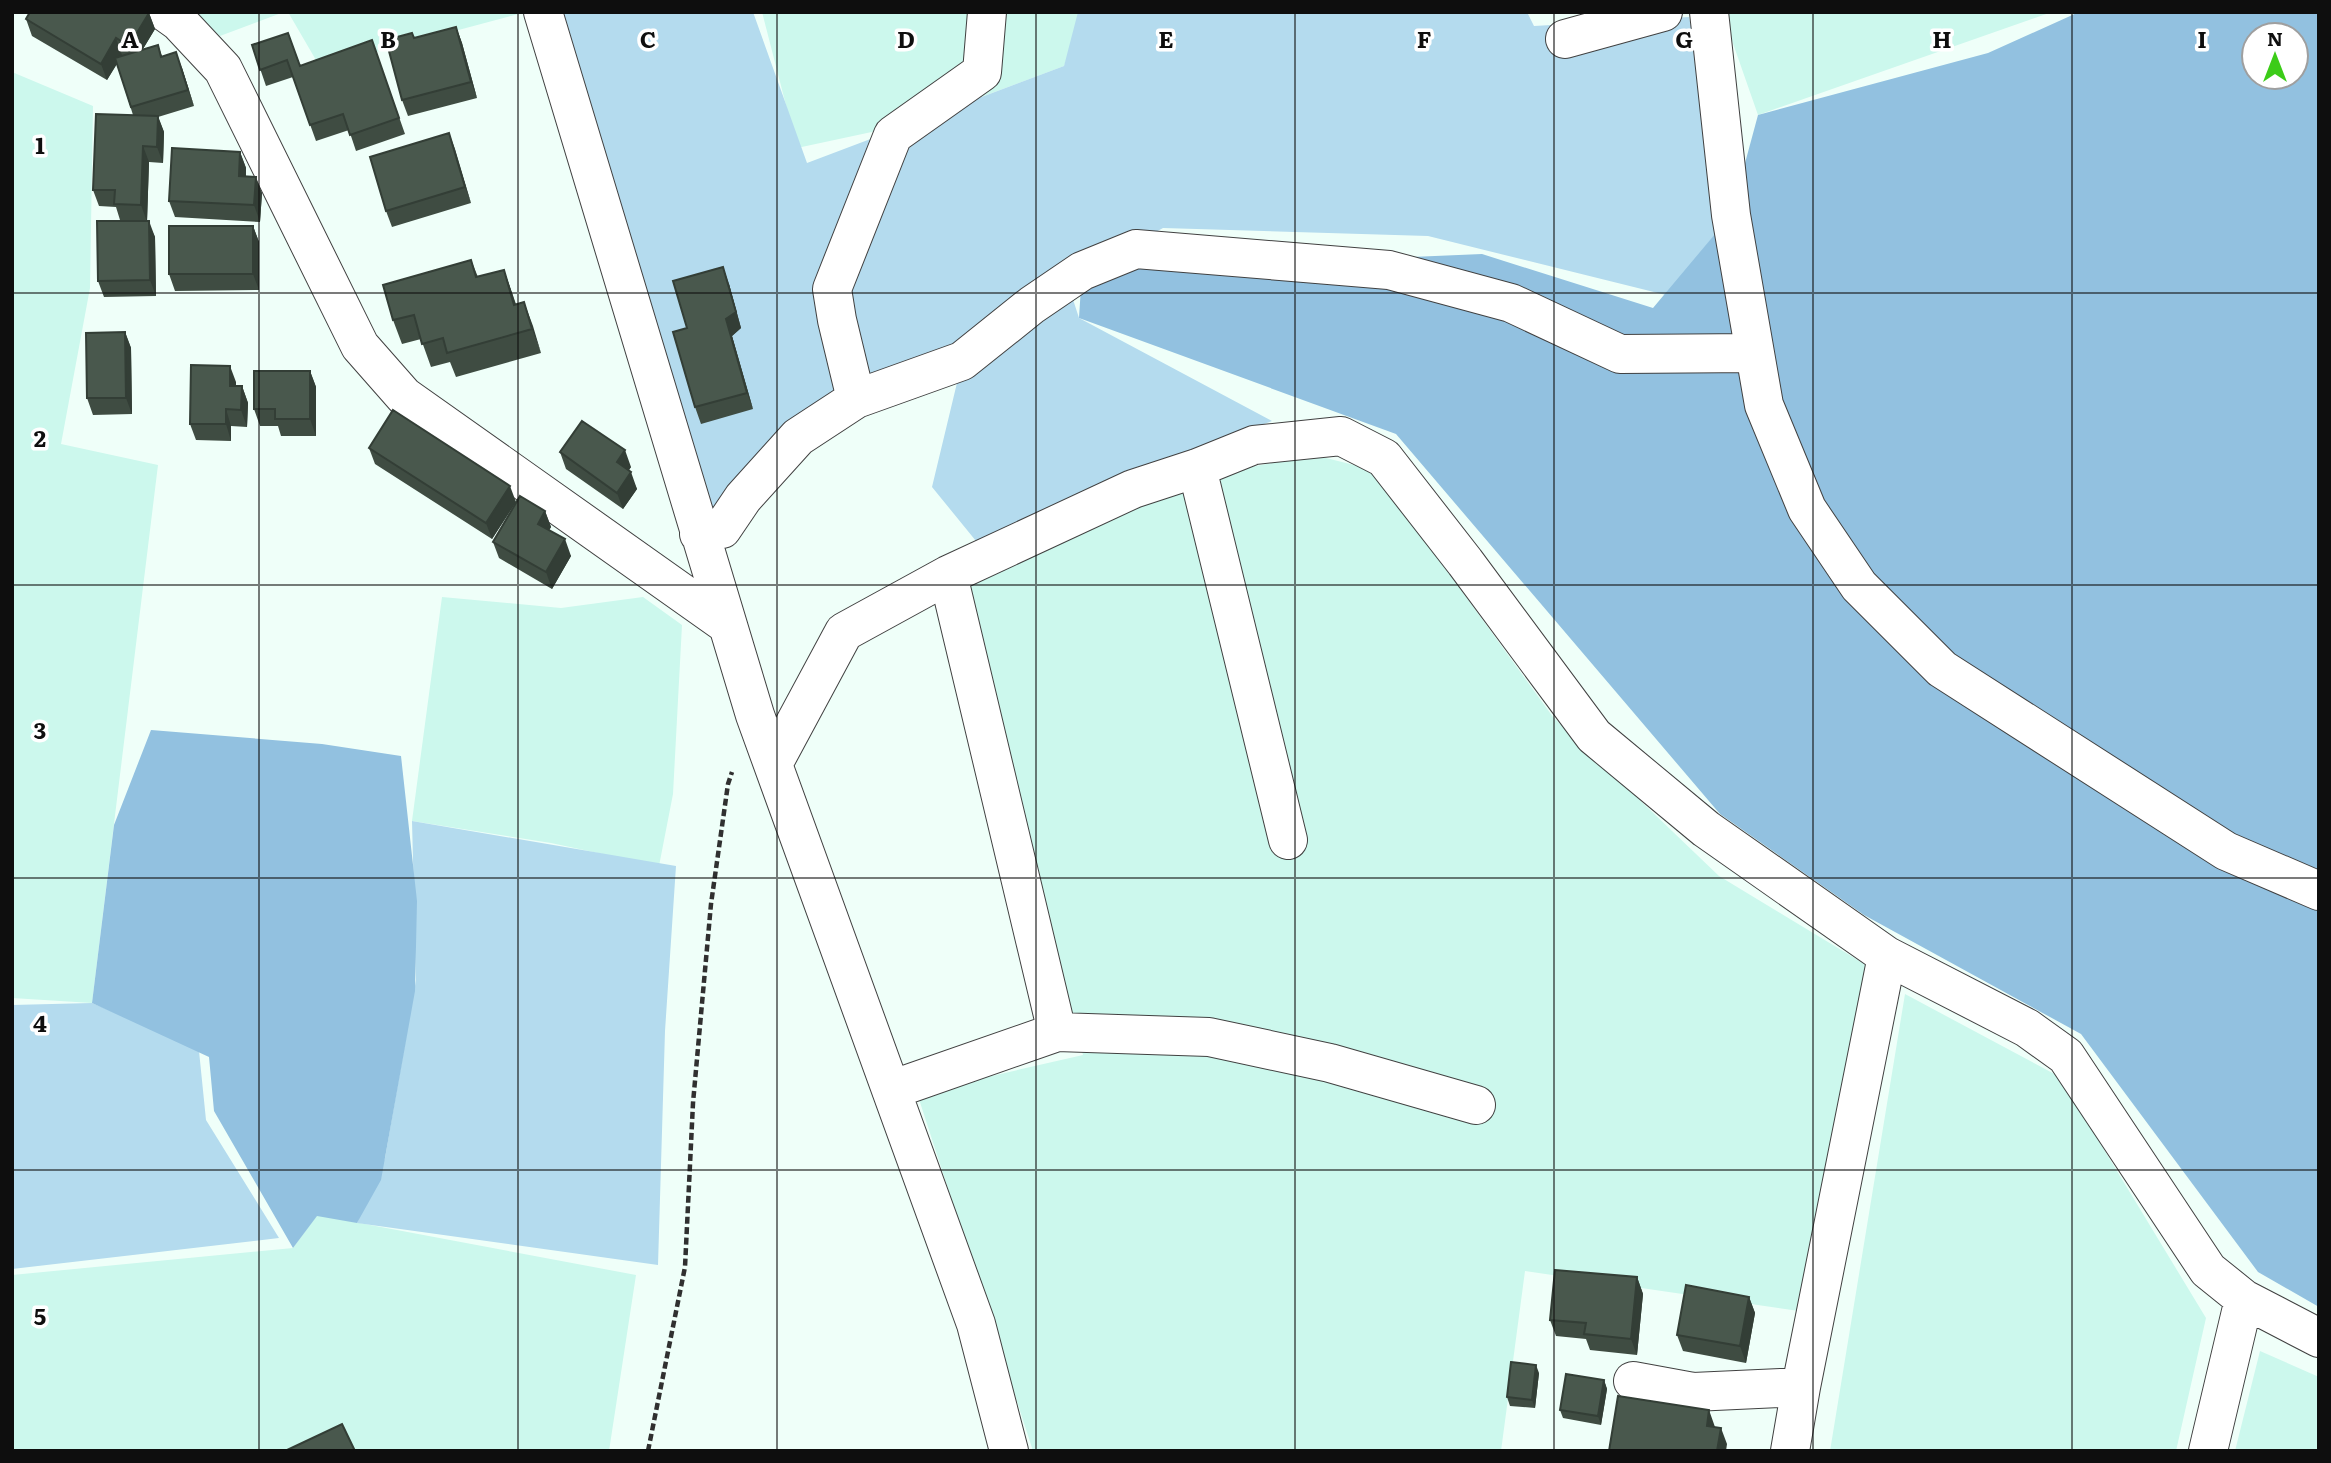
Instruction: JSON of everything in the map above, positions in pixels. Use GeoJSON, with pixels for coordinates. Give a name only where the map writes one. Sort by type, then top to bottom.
{"type":"FeatureCollection","features":[{"type":"Feature","properties":{"kind":"street"},"geometry":{"type":"LineString","coordinates":[[165,12],[179,22],[223,69],[360,346],[404,396],[726,624]]}},
{"type":"Feature","properties":{"kind":"street"},"geometry":{"type":"LineString","coordinates":[[543,12],[755,715],[976,1324],[1009,1451]]}},
{"type":"Feature","properties":{"kind":"street"},"geometry":{"type":"LineString","coordinates":[[856,399],[832,289],[893,135],[982,72],[987,12]]}},
{"type":"Feature","properties":{"kind":"street"},"geometry":{"type":"LineString","coordinates":[[1565,39],[1663,12]]}},
{"type":"Feature","properties":{"kind":"street"},"geometry":{"type":"LineString","coordinates":[[1709,12],[1731,215],[1764,405],[1807,509],[1859,586],[1942,669],[2226,851],[2319,891]]}},
{"type":"Feature","properties":{"kind":"street"},"geometry":{"type":"LineString","coordinates":[[699,534],[722,529],[743,498],[798,437],[856,399],[962,361],[1032,305],[1082,271],[1136,249],[1388,270],[1511,303],[1620,354],[1755,353]]}},
{"type":"Feature","properties":{"kind":"street"},"geometry":{"type":"LineString","coordinates":[[773,764],[844,632],[948,575],[1133,489],[1197,468],[1254,445],[1341,436],[1384,458],[1594,736],[1706,830],[1887,956],[2027,1028],[2066,1056],[2208,1270],[2244,1299],[2319,1338]]}},
{"type":"Feature","properties":{"kind":"street"},"geometry":{"type":"LineString","coordinates":[[1197,468],[1289,840]]}},
{"type":"Feature","properties":{"kind":"street"},"geometry":{"type":"LineString","coordinates":[[948,575],[1057,1032]]}},
{"type":"Feature","properties":{"kind":"street"},"geometry":{"type":"LineString","coordinates":[[1790,1451],[1887,956]]}},
{"type":"Feature","properties":{"kind":"street"},"geometry":{"type":"LineString","coordinates":[[891,1090],[1057,1032],[1209,1037],[1329,1063],[1476,1105]]}},
{"type":"Feature","properties":{"kind":"street"},"geometry":{"type":"LineString","coordinates":[[2208,1451],[2244,1299]]}},
{"type":"Feature","properties":{"kind":"street"},"geometry":{"type":"LineString","coordinates":[[1633,1381],[1693,1392],[1801,1387]]}},
{"type":"Feature","properties":{"kind":"path"},"geometry":{"type":"LineString","coordinates":[[648,1451],[685,1267],[696,1076],[711,904],[728,784],[755,715]]}},
{"type":"Feature","properties":{"kind":"green space"},"geometry":{"type":"Polygon","coordinates":[[[189,12],[284,12],[220,36],[189,12]]]}},
{"type":"Feature","properties":{"kind":"green space"},"geometry":{"type":"Polygon","coordinates":[[[288,12],[526,12],[320,67],[288,12]]]}},
{"type":"Feature","properties":{"kind":"green space"},"geometry":{"type":"Polygon","coordinates":[[[762,12],[1083,12],[1064,66],[909,124],[797,148],[762,12]]]}},
{"type":"Feature","properties":{"kind":"green space"},"geometry":{"type":"Polygon","coordinates":[[[1722,12],[2052,12],[1758,115],[1722,12]]]}},
{"type":"Feature","properties":{"kind":"green space"},"geometry":{"type":"Polygon","coordinates":[[[12,72],[93,106],[90,288],[61,444],[158,465],[92,1003],[12,998],[12,72]]]}},
{"type":"Feature","properties":{"kind":"green space"},"geometry":{"type":"Polygon","coordinates":[[[1314,455],[1374,470],[1553,717],[1719,876],[1871,968],[1806,1312],[1525,1271],[1501,1451],[1033,1451],[917,1093],[1083,1055],[962,619],[959,579],[1214,474],[1314,455]]]}},
{"type":"Feature","properties":{"kind":"green space"},"geometry":{"type":"Polygon","coordinates":[[[442,597],[561,608],[643,597],[682,625],[673,794],[659,866],[551,843],[412,821],[442,597]]]}},
{"type":"Feature","properties":{"kind":"green space"},"geometry":{"type":"Polygon","coordinates":[[[1905,994],[2060,1077],[2206,1318],[2176,1451],[1830,1451],[1905,994]]]}},
{"type":"Feature","properties":{"kind":"green space"},"geometry":{"type":"Polygon","coordinates":[[[317,1215],[636,1275],[609,1451],[12,1451],[12,1275],[293,1248],[317,1215]]]}},
{"type":"Feature","properties":{"kind":"green space"},"geometry":{"type":"Polygon","coordinates":[[[2260,1351],[2319,1377],[2319,1451],[2235,1451],[2260,1351]]]}},
{"type":"Feature","properties":{"kind":"shaded area"},"geometry":{"type":"Polygon","coordinates":[[[544,12],[753,12],[807,163],[1064,66],[1078,12],[1527,12],[1534,26],[1689,17],[1731,215],[1666,295],[1428,236],[1163,228],[1067,281],[1079,318],[1272,421],[1162,463],[976,541],[932,487],[962,362],[878,401],[699,534],[544,12]]]}},
{"type":"Feature","properties":{"kind":"shaded area"},"geometry":{"type":"Polygon","coordinates":[[[2079,12],[2319,12],[2319,1307],[2258,1272],[2081,1034],[1864,915],[1720,814],[1396,434],[1079,318],[1082,271],[1482,254],[1653,308],[1731,215],[1758,115],[1988,53],[2079,12]]]}},
{"type":"Feature","properties":{"kind":"shaded area"},"geometry":{"type":"Polygon","coordinates":[[[151,730],[322,744],[401,756],[417,901],[415,991],[381,1180],[357,1223],[317,1216],[293,1248],[214,1111],[209,1057],[92,1003],[114,825],[151,730]]]}},
{"type":"Feature","properties":{"kind":"shaded area"},"geometry":{"type":"Polygon","coordinates":[[[412,821],[676,866],[665,1031],[658,1265],[357,1223],[385,1158],[416,980],[412,821]]]}},
{"type":"Feature","properties":{"kind":"shaded area"},"geometry":{"type":"Polygon","coordinates":[[[92,1003],[199,1051],[206,1120],[279,1238],[12,1269],[12,1005],[92,1003]]]}},
{"type":"Feature","properties":{"kind":"building"},"geometry":{"type":"Polygon","coordinates":[[[30,12],[149,13],[129,46],[116,38],[101,64],[26,19],[30,12]]]}},
{"type":"Feature","properties":{"kind":"building"},"geometry":{"type":"Polygon","coordinates":[[[456,27],[471,82],[402,100],[386,40],[412,33],[414,38],[456,27]]]}},
{"type":"Feature","properties":{"kind":"building"},"geometry":{"type":"Polygon","coordinates":[[[288,33],[300,66],[372,40],[399,118],[350,135],[343,114],[310,125],[287,60],[260,70],[252,45],[288,33]]]}},
{"type":"Feature","properties":{"kind":"building"},"geometry":{"type":"Polygon","coordinates":[[[158,45],[161,57],[176,52],[188,90],[131,107],[115,58],[158,45]]]}},
{"type":"Feature","properties":{"kind":"building"},"geometry":{"type":"Polygon","coordinates":[[[96,114],[158,116],[157,147],[143,146],[141,205],[114,204],[115,190],[93,190],[96,114]]]}},
{"type":"Feature","properties":{"kind":"building"},"geometry":{"type":"Polygon","coordinates":[[[449,133],[465,187],[386,211],[370,157],[449,133]]]}},
{"type":"Feature","properties":{"kind":"building"},"geometry":{"type":"Polygon","coordinates":[[[172,148],[240,152],[239,176],[256,177],[254,205],[169,201],[172,148]]]}},
{"type":"Feature","properties":{"kind":"building"},"geometry":{"type":"Polygon","coordinates":[[[97,221],[149,221],[150,280],[98,281],[97,221]]]}},
{"type":"Feature","properties":{"kind":"building"},"geometry":{"type":"Polygon","coordinates":[[[169,226],[253,226],[253,274],[169,274],[169,226]]]}},
{"type":"Feature","properties":{"kind":"building"},"geometry":{"type":"Polygon","coordinates":[[[471,260],[476,277],[504,270],[514,305],[524,302],[532,329],[447,353],[443,338],[422,344],[414,315],[393,320],[383,285],[471,260]]]}},
{"type":"Feature","properties":{"kind":"building"},"geometry":{"type":"Polygon","coordinates":[[[723,267],[736,312],[726,319],[747,393],[695,407],[673,332],[687,328],[673,281],[723,267]]]}},
{"type":"Feature","properties":{"kind":"building"},"geometry":{"type":"Polygon","coordinates":[[[125,332],[126,398],[87,398],[86,333],[125,332]]]}},
{"type":"Feature","properties":{"kind":"building"},"geometry":{"type":"Polygon","coordinates":[[[191,365],[230,366],[230,386],[242,386],[241,410],[226,409],[226,424],[190,424],[191,365]]]}},
{"type":"Feature","properties":{"kind":"building"},"geometry":{"type":"Polygon","coordinates":[[[254,371],[310,371],[310,419],[275,419],[275,409],[254,409],[254,371]]]}},
{"type":"Feature","properties":{"kind":"building"},"geometry":{"type":"Polygon","coordinates":[[[393,410],[510,486],[486,523],[369,448],[393,410]]]}},
{"type":"Feature","properties":{"kind":"building"},"geometry":{"type":"Polygon","coordinates":[[[582,421],[625,450],[617,462],[631,472],[617,493],[560,452],[582,421]]]}},
{"type":"Feature","properties":{"kind":"building"},"geometry":{"type":"Polygon","coordinates":[[[520,496],[545,511],[538,524],[565,539],[546,572],[493,542],[520,496]]]}},
{"type":"Feature","properties":{"kind":"building"},"geometry":{"type":"Polygon","coordinates":[[[1555,1270],[1637,1277],[1631,1339],[1584,1334],[1586,1323],[1550,1320],[1555,1270]]]}},
{"type":"Feature","properties":{"kind":"building"},"geometry":{"type":"Polygon","coordinates":[[[1686,1285],[1749,1297],[1740,1346],[1677,1335],[1686,1285]]]}},
{"type":"Feature","properties":{"kind":"building"},"geometry":{"type":"Polygon","coordinates":[[[1511,1362],[1536,1365],[1532,1400],[1507,1397],[1511,1362]]]}},
{"type":"Feature","properties":{"kind":"building"},"geometry":{"type":"Polygon","coordinates":[[[1566,1374],[1604,1380],[1598,1416],[1560,1410],[1566,1374]]]}},
{"type":"Feature","properties":{"kind":"building"},"geometry":{"type":"Polygon","coordinates":[[[1618,1396],[1709,1410],[1707,1426],[1721,1428],[1717,1451],[1609,1451],[1618,1396]]]}},
{"type":"Feature","properties":{"kind":"building"},"geometry":{"type":"Polygon","coordinates":[[[342,1424],[355,1451],[285,1451],[342,1424]]]}}]}
